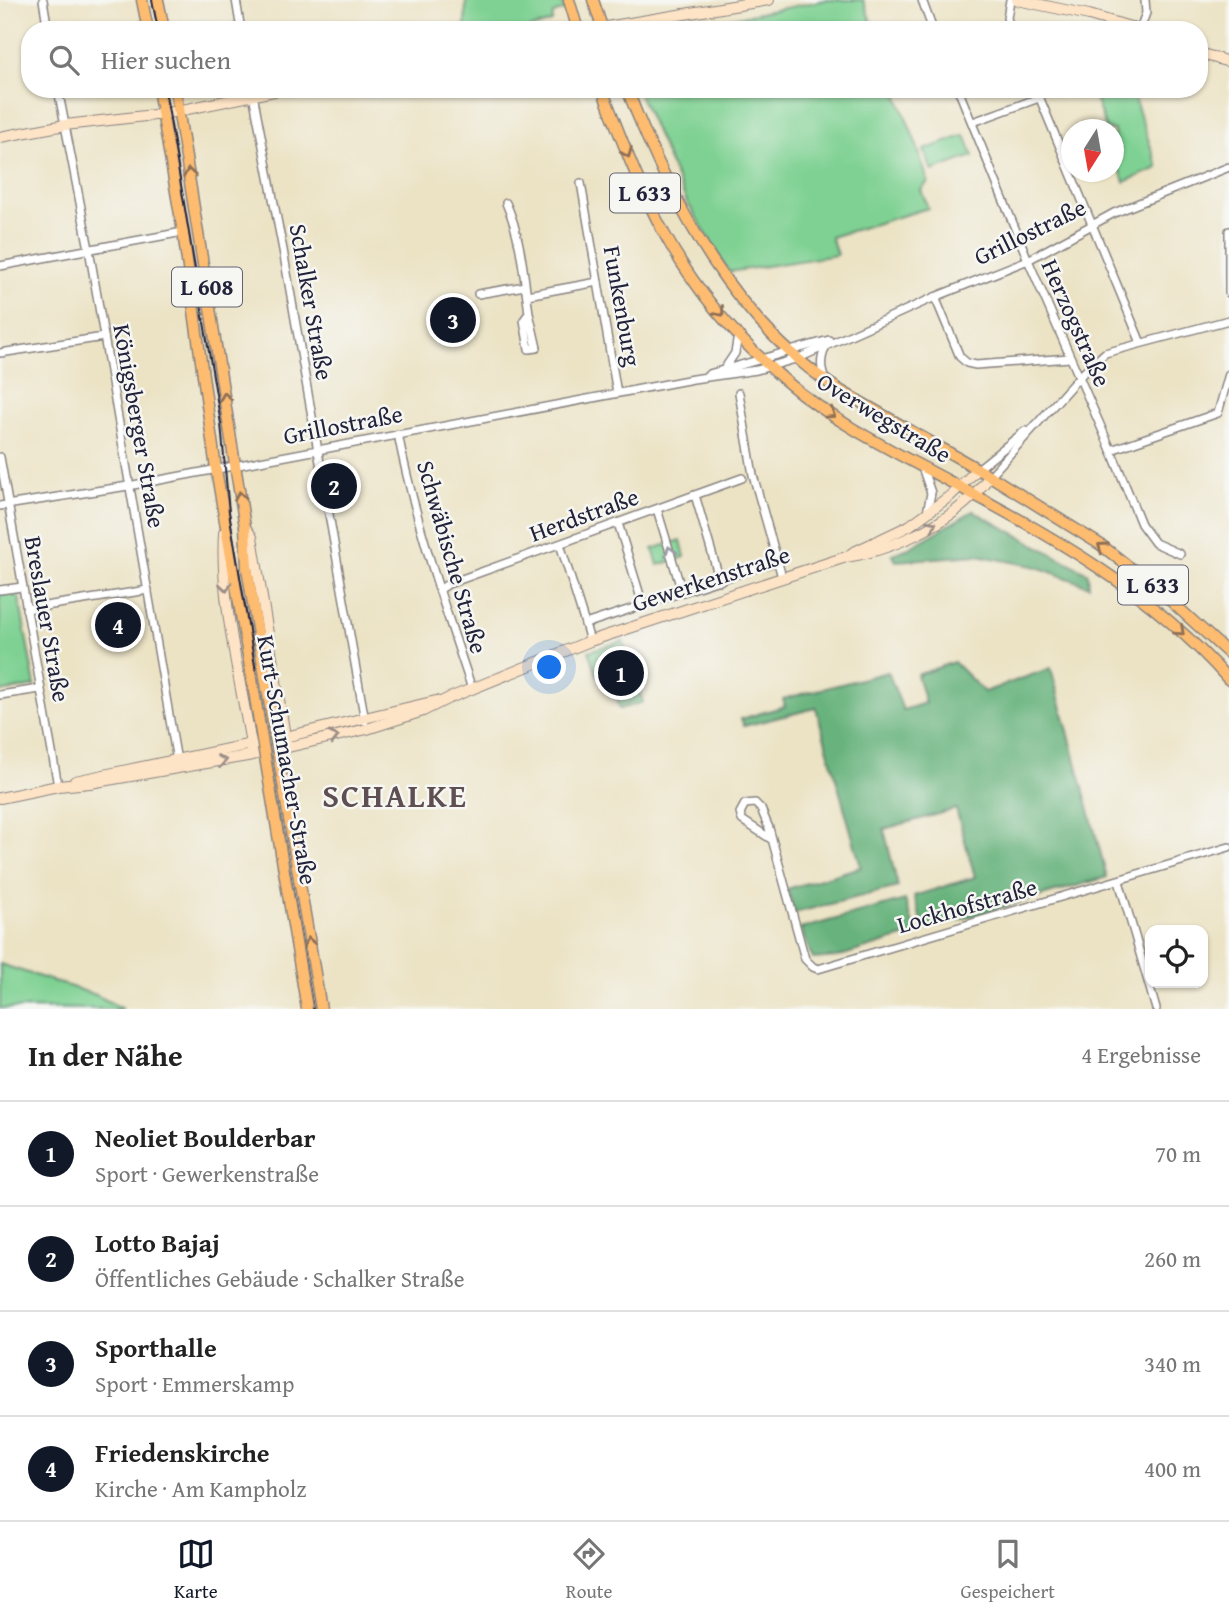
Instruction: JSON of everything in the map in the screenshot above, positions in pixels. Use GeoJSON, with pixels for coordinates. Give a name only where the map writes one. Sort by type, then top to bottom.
{"type":"FeatureCollection","features":[{"type":"Feature","properties":{"kind":"main road"},"geometry":{"type":"LineString","coordinates":[[142,0],[146,21]]}},
{"type":"Feature","properties":{"kind":"main road"},"geometry":{"type":"LineString","coordinates":[[158,0],[162,21]]}},
{"type":"Feature","properties":{"kind":"main road"},"geometry":{"type":"LineString","coordinates":[[569,0],[575,21]]}},
{"type":"Feature","properties":{"kind":"main road"},"geometry":{"type":"LineString","coordinates":[[593,0],[600,21]]}},
{"type":"Feature","properties":{"kind":"main road","name":"Kurt-Schumacher-Straße"},"geometry":{"type":"LineString","coordinates":[[160,98],[183,232],[216,469],[307,1009]]}},
{"type":"Feature","properties":{"kind":"main road","name":"Kurt-Schumacher-Straße"},"geometry":{"type":"LineString","coordinates":[[177,98],[245,527],[247,568],[321,1009]]}},
{"type":"Feature","properties":{"kind":"main road","name":"Overwegstraße"},"geometry":{"type":"LineString","coordinates":[[606,98],[637,177],[666,236],[701,291],[738,334],[786,381],[845,424],[973,495]]}},
{"type":"Feature","properties":{"kind":"main road","name":"Overwegstraße"},"geometry":{"type":"LineString","coordinates":[[631,98],[685,215],[716,269],[761,323],[825,381],[886,419],[990,476]]}},
{"type":"Feature","properties":{"kind":"main road","name":"L 633"},"geometry":{"type":"LineString","coordinates":[[990,476],[1101,545],[1160,590],[1229,654]]}},
{"type":"Feature","properties":{"kind":"main road","name":"L 633"},"geometry":{"type":"LineString","coordinates":[[973,495],[1042,532],[1118,579],[1189,639],[1229,680]]}},
{"type":"Feature","properties":{"kind":"street"},"geometry":{"type":"LineString","coordinates":[[43,0],[46,21]]}},
{"type":"Feature","properties":{"kind":"street"},"geometry":{"type":"LineString","coordinates":[[236,0],[240,21]]}},
{"type":"Feature","properties":{"kind":"street"},"geometry":{"type":"LineString","coordinates":[[640,21],[769,0]]}},
{"type":"Feature","properties":{"kind":"street"},"geometry":{"type":"LineString","coordinates":[[922,0],[930,21]]}},
{"type":"Feature","properties":{"kind":"street"},"geometry":{"type":"LineString","coordinates":[[1008,21],[1010,0]]}},
{"type":"Feature","properties":{"kind":"street"},"geometry":{"type":"LineString","coordinates":[[1017,0],[1109,21]]}},
{"type":"Feature","properties":{"kind":"street"},"geometry":{"type":"LineString","coordinates":[[1143,21],[1146,13],[1145,0]]}},
{"type":"Feature","properties":{"kind":"street"},"geometry":{"type":"LineString","coordinates":[[1208,56],[1229,62]]}},
{"type":"Feature","properties":{"kind":"street","name":"Königsberger Straße"},"geometry":{"type":"LineString","coordinates":[[60,98],[89,249],[177,764]]}},
{"type":"Feature","properties":{"kind":"street"},"geometry":{"type":"LineString","coordinates":[[0,137],[65,125],[163,114],[231,98]]}},
{"type":"Feature","properties":{"kind":"street","name":"Schalker Straße"},"geometry":{"type":"LineString","coordinates":[[253,98],[283,250],[366,724]]}},
{"type":"Feature","properties":{"kind":"street","name":"Herzogstraße"},"geometry":{"type":"LineString","coordinates":[[962,98],[1141,524],[1148,536],[1160,546],[1180,554]]}},
{"type":"Feature","properties":{"kind":"street"},"geometry":{"type":"LineString","coordinates":[[973,122],[1039,98],[1140,343]]}},
{"type":"Feature","properties":{"kind":"street","name":"Grillostraße"},"geometry":{"type":"LineString","coordinates":[[795,354],[826,346],[935,297],[1028,260],[1090,225],[1229,167]]}},
{"type":"Feature","properties":{"kind":"street","name":"Funkenburg"},"geometry":{"type":"LineString","coordinates":[[581,183],[617,393]]}},
{"type":"Feature","properties":{"kind":"street"},"geometry":{"type":"LineString","coordinates":[[506,203],[513,218],[529,313]]}},
{"type":"Feature","properties":{"kind":"street"},"geometry":{"type":"LineString","coordinates":[[1229,231],[1229,293]]}},
{"type":"Feature","properties":{"kind":"street"},"geometry":{"type":"LineString","coordinates":[[0,266],[183,232]]}},
{"type":"Feature","properties":{"kind":"street"},"geometry":{"type":"LineString","coordinates":[[527,295],[598,282]]}},
{"type":"Feature","properties":{"kind":"street"},"geometry":{"type":"LineString","coordinates":[[478,294],[525,286]]}},
{"type":"Feature","properties":{"kind":"street"},"geometry":{"type":"LineString","coordinates":[[935,297],[960,356],[967,363],[1070,358]]}},
{"type":"Feature","properties":{"kind":"street","name":"Gewerkenstraße"},"geometry":{"type":"LineString","coordinates":[[366,724],[423,711],[590,641],[782,577],[896,543],[937,523],[964,505],[1037,422],[1105,353],[1229,320]]}},
{"type":"Feature","properties":{"kind":"street"},"geometry":{"type":"LineString","coordinates":[[725,368],[735,353],[738,334]]}},
{"type":"Feature","properties":{"kind":"street","name":"Grillostraße"},"geometry":{"type":"LineString","coordinates":[[4,505],[128,486],[693,379],[768,363],[850,335]]}},
{"type":"Feature","properties":{"kind":"street"},"geometry":{"type":"LineString","coordinates":[[0,353],[104,337]]}},
{"type":"Feature","properties":{"kind":"street"},"geometry":{"type":"LineString","coordinates":[[825,381],[821,368],[826,346]]}},
{"type":"Feature","properties":{"kind":"street","name":"Grillostraße"},"geometry":{"type":"LineString","coordinates":[[693,379],[725,368],[768,363]]}},
{"type":"Feature","properties":{"kind":"street"},"geometry":{"type":"LineString","coordinates":[[1111,450],[1219,413],[1229,374]]}},
{"type":"Feature","properties":{"kind":"street"},"geometry":{"type":"LineString","coordinates":[[739,393],[753,475],[782,577]]}},
{"type":"Feature","properties":{"kind":"street","name":"Gewerkenstraße"},"geometry":{"type":"LineString","coordinates":[[846,557],[909,526],[1037,422]]}},
{"type":"Feature","properties":{"kind":"street","name":"Schwäbische Straße"},"geometry":{"type":"LineString","coordinates":[[398,434],[407,478],[439,590],[472,689]]}},
{"type":"Feature","properties":{"kind":"street","name":"Breslauer Straße"},"geometry":{"type":"LineString","coordinates":[[0,457],[4,505],[22,587],[58,786]]}},
{"type":"Feature","properties":{"kind":"street"},"geometry":{"type":"LineString","coordinates":[[922,467],[931,493],[927,513]]}},
{"type":"Feature","properties":{"kind":"street","name":"Herdstraße"},"geometry":{"type":"LineString","coordinates":[[439,590],[448,584],[742,478]]}},
{"type":"Feature","properties":{"kind":"street"},"geometry":{"type":"LineString","coordinates":[[695,495],[720,581]]}},
{"type":"Feature","properties":{"kind":"street"},"geometry":{"type":"LineString","coordinates":[[657,509],[682,592]]}},
{"type":"Feature","properties":{"kind":"street","name":"Kurt-Schumacher-Straße"},"geometry":{"type":"LineString","coordinates":[[225,519],[225,586],[253,755]]}},
{"type":"Feature","properties":{"kind":"street"},"geometry":{"type":"LineString","coordinates":[[618,523],[643,605]]}},
{"type":"Feature","properties":{"kind":"street","name":"Kurt-Schumacher-Straße"},"geometry":{"type":"LineString","coordinates":[[245,527],[252,537],[287,748]]}},
{"type":"Feature","properties":{"kind":"street"},"geometry":{"type":"LineString","coordinates":[[560,544],[590,641]]}},
{"type":"Feature","properties":{"kind":"street","name":"Gewerkenstraße"},"geometry":{"type":"LineString","coordinates":[[585,624],[777,561]]}},
{"type":"Feature","properties":{"kind":"street"},"geometry":{"type":"LineString","coordinates":[[0,590],[22,587]]}},
{"type":"Feature","properties":{"kind":"street"},"geometry":{"type":"LineString","coordinates":[[26,609],[148,590]]}},
{"type":"Feature","properties":{"kind":"street"},"geometry":{"type":"LineString","coordinates":[[0,695],[40,689]]}},
{"type":"Feature","properties":{"kind":"street"},"geometry":{"type":"LineString","coordinates":[[177,764],[251,744],[366,724]]}},
{"type":"Feature","properties":{"kind":"street"},"geometry":{"type":"LineString","coordinates":[[0,798],[58,786],[89,776],[253,755],[287,748],[366,724]]}},
{"type":"Feature","properties":{"kind":"street"},"geometry":{"type":"LineString","coordinates":[[755,803],[761,809],[771,839],[742,820],[740,813],[745,804],[755,803]]}},
{"type":"Feature","properties":{"kind":"street","name":"Lockhofstraße"},"geometry":{"type":"LineString","coordinates":[[771,839],[805,959],[813,968],[825,968],[1229,847]]}},
{"type":"Feature","properties":{"kind":"street"},"geometry":{"type":"LineString","coordinates":[[1119,881],[1156,1009]]}},
{"type":"Feature","properties":{"kind":"green space"},"geometry":{"type":"Polygon","coordinates":[[[466,0],[561,0],[565,10],[553,14],[552,21],[465,21],[466,0]]]}},
{"type":"Feature","properties":{"kind":"green space"},"geometry":{"type":"Polygon","coordinates":[[[825,0],[863,0],[871,21],[719,21],[825,0]]]}},
{"type":"Feature","properties":{"kind":"green space"},"geometry":{"type":"Polygon","coordinates":[[[641,98],[898,98],[928,182],[921,190],[928,208],[831,237],[837,255],[729,272],[687,202],[641,98]]]}},
{"type":"Feature","properties":{"kind":"green space"},"geometry":{"type":"Polygon","coordinates":[[[1095,98],[1134,98],[1158,168],[1124,182],[1124,119],[1102,119],[1095,98]]]}},
{"type":"Feature","properties":{"kind":"green space"},"geometry":{"type":"Polygon","coordinates":[[[965,135],[973,156],[932,171],[924,150],[965,135]]]}},
{"type":"Feature","properties":{"kind":"green space"},"geometry":{"type":"Polygon","coordinates":[[[973,511],[1088,573],[1089,586],[1037,567],[977,555],[896,561],[892,554],[909,548],[973,511]]]}},
{"type":"Feature","properties":{"kind":"green space"},"geometry":{"type":"Polygon","coordinates":[[[681,540],[685,557],[658,565],[653,549],[681,540]]]}},
{"type":"Feature","properties":{"kind":"green space"},"geometry":{"type":"Polygon","coordinates":[[[18,592],[35,686],[0,692],[0,594],[18,592]]]}},
{"type":"Feature","properties":{"kind":"green space"},"geometry":{"type":"Polygon","coordinates":[[[623,641],[643,702],[620,709],[608,672],[597,675],[589,651],[623,641]]]}},
{"type":"Feature","properties":{"kind":"green space"},"geometry":{"type":"Polygon","coordinates":[[[954,662],[984,692],[1051,668],[1107,877],[924,930],[914,896],[975,877],[956,809],[884,829],[898,887],[794,913],[787,889],[861,867],[816,708],[744,726],[741,719],[785,706],[783,699],[888,672],[903,710],[925,703],[917,675],[954,662]]]}},
{"type":"Feature","properties":{"kind":"green space"},"geometry":{"type":"Polygon","coordinates":[[[905,900],[916,933],[837,957],[813,959],[800,929],[905,900]]]}},
{"type":"Feature","properties":{"kind":"green space"},"geometry":{"type":"Polygon","coordinates":[[[0,964],[96,995],[123,1009],[0,1008],[0,964]]]}},
{"type":"Feature","properties":{"kind":"tram line"},"geometry":{"type":"LineString","coordinates":[[152,0],[156,21]]}},
{"type":"Feature","properties":{"kind":"tram line"},"geometry":{"type":"LineString","coordinates":[[167,98],[221,424],[229,512],[313,1009]]}},
{"type":"Feature","properties":{"kind":"place","name":"Sporthalle"},"geometry":{"type":"Point","coordinates":[453,320]}},
{"type":"Feature","properties":{"kind":"place","name":"Lotto Bajaj"},"geometry":{"type":"Point","coordinates":[334,486]}},
{"type":"Feature","properties":{"kind":"place","name":"Friedenskirche"},"geometry":{"type":"Point","coordinates":[118,625]}},
{"type":"Feature","properties":{"kind":"place","name":"Neoliet Boulderbar"},"geometry":{"type":"Point","coordinates":[621,673]}},
{"type":"Feature","properties":{"kind":"district","name":"SCHALKE"},"geometry":{"type":"Point","coordinates":[395,796]}}]}
